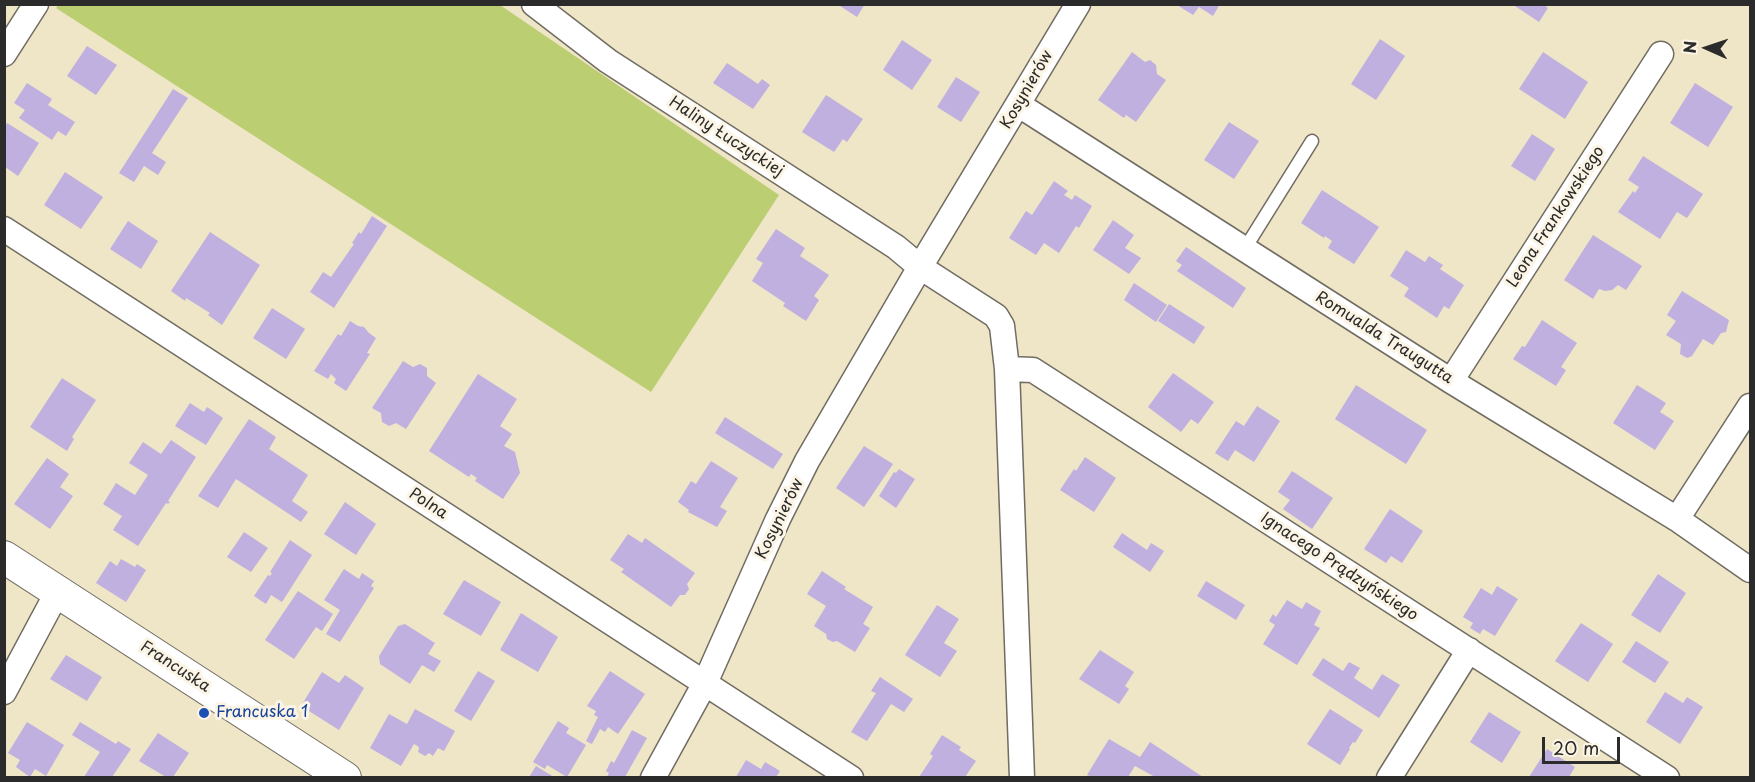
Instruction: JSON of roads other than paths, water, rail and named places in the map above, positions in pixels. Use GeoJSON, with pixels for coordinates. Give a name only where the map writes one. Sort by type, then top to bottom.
{"type":"FeatureCollection","features":[{"type":"Feature","properties":{"kind":"street"},"geometry":{"type":"LineString","coordinates":[[4,54],[36,4]]}},
{"type":"Feature","properties":{"kind":"street","name":"Kosynierów"},"geometry":{"type":"LineString","coordinates":[[653,777],[705,683],[778,519],[807,461],[1078,4]]}},
{"type":"Feature","properties":{"kind":"street","name":"Haliny Łuczyckiej"},"geometry":{"type":"LineString","coordinates":[[549,9],[608,61],[897,246],[920,267]]}},
{"type":"Feature","properties":{"kind":"street","name":"Leona Frankowskiego"},"geometry":{"type":"LineString","coordinates":[[1451,381],[1661,54]]}},
{"type":"Feature","properties":{"kind":"street","name":"Romualda Traugutta"},"geometry":{"type":"LineString","coordinates":[[1019,105],[1451,381],[1677,519],[1750,570]]}},
{"type":"Feature","properties":{"kind":"street","name":"Polna"},"geometry":{"type":"LineString","coordinates":[[4,229],[851,777]]}},
{"type":"Feature","properties":{"kind":"street"},"geometry":{"type":"LineString","coordinates":[[920,267],[996,316],[1002,326],[1007,369],[1022,777]]}},
{"type":"Feature","properties":{"kind":"street","name":"Ignacego Prądzyńskiego"},"geometry":{"type":"LineString","coordinates":[[1007,369],[1033,370],[1667,777]]}},
{"type":"Feature","properties":{"kind":"street"},"geometry":{"type":"LineString","coordinates":[[1677,519],[1750,406]]}},
{"type":"Feature","properties":{"kind":"street","name":"Francuska"},"geometry":{"type":"LineString","coordinates":[[4,556],[345,777]]}},
{"type":"Feature","properties":{"kind":"street"},"geometry":{"type":"LineString","coordinates":[[4,692],[57,591]]}},
{"type":"Feature","properties":{"kind":"street"},"geometry":{"type":"LineString","coordinates":[[1389,777],[1470,651]]}},
{"type":"Feature","properties":{"kind":"lane"},"geometry":{"type":"LineString","coordinates":[[1244,250],[1312,141]]}},
{"type":"Feature","properties":{"kind":"place","name":"Francuska 1"},"geometry":{"type":"Point","coordinates":[204,713]}}]}
